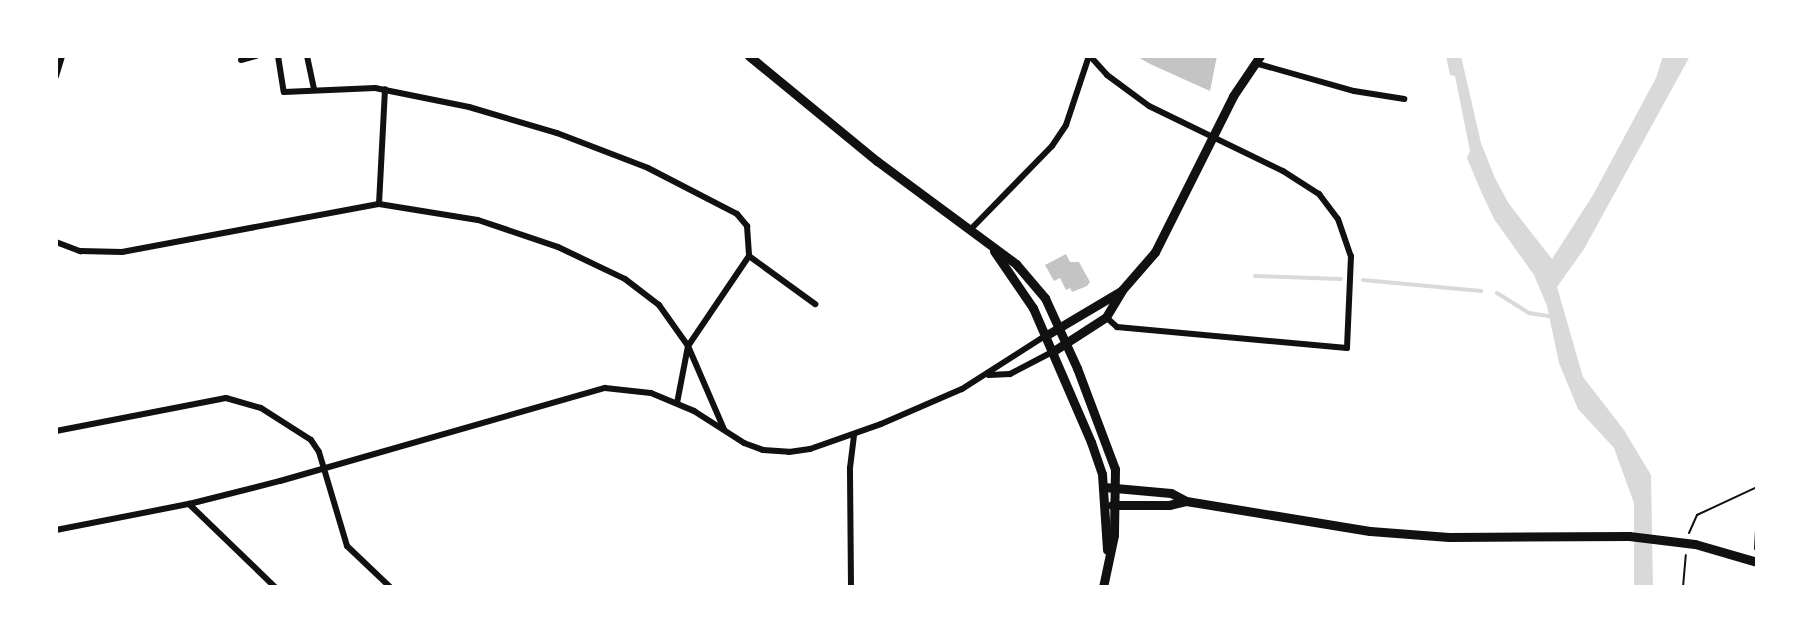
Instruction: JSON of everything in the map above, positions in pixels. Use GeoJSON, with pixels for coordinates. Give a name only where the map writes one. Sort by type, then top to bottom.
{"type":"FeatureCollection","features":[{"type":"Feature","properties":{"kind":"main road"},"geometry":{"type":"LineString","coordinates":[[749,56],[877,161],[971,229],[1029,277],[1050,306],[1113,463],[1116,505],[1103,587]]}},
{"type":"Feature","properties":{"kind":"main road"},"geometry":{"type":"LineString","coordinates":[[1052,352],[1106,317],[1122,290],[1163,238],[1233,96],[1257,59]]}},
{"type":"Feature","properties":{"kind":"main road"},"geometry":{"type":"LineString","coordinates":[[992,248],[1027,298],[1091,442],[1104,487],[1107,555]]}},
{"type":"Feature","properties":{"kind":"main road"},"geometry":{"type":"LineString","coordinates":[[1045,336],[1122,290]]}},
{"type":"Feature","properties":{"kind":"main road"},"geometry":{"type":"LineString","coordinates":[[1104,487],[1171,493],[1186,501],[1409,535],[1596,535],[1692,542],[1757,562]]}},
{"type":"Feature","properties":{"kind":"main road"},"geometry":{"type":"LineString","coordinates":[[1105,505],[1169,505],[1186,501]]}},
{"type":"Feature","properties":{"kind":"street"},"geometry":{"type":"LineString","coordinates":[[56,76],[62,56]]}},
{"type":"Feature","properties":{"kind":"street"},"geometry":{"type":"LineString","coordinates":[[241,60],[256,56]]}},
{"type":"Feature","properties":{"kind":"street"},"geometry":{"type":"LineString","coordinates":[[278,56],[284,92],[314,88],[385,89],[469,107],[542,129],[648,168],[737,214],[747,226],[749,256],[688,346],[677,403]]}},
{"type":"Feature","properties":{"kind":"street"},"geometry":{"type":"LineString","coordinates":[[307,56],[314,88]]}},
{"type":"Feature","properties":{"kind":"street"},"geometry":{"type":"LineString","coordinates":[[971,229],[1052,146],[1066,125],[1089,56],[1107,75],[1149,106],[1295,178],[1319,194],[1338,219],[1351,256],[1347,348],[1117,327],[1106,317]]}},
{"type":"Feature","properties":{"kind":"street"},"geometry":{"type":"LineString","coordinates":[[1257,59],[1354,91],[1404,99]]}},
{"type":"Feature","properties":{"kind":"street"},"geometry":{"type":"LineString","coordinates":[[379,204],[385,89]]}},
{"type":"Feature","properties":{"kind":"street"},"geometry":{"type":"LineString","coordinates":[[56,242],[80,251],[122,252],[379,204],[478,220],[585,260],[625,279],[659,305],[688,346],[726,432]]}},
{"type":"Feature","properties":{"kind":"street"},"geometry":{"type":"LineString","coordinates":[[749,256],[815,304]]}},
{"type":"Feature","properties":{"kind":"street"},"geometry":{"type":"LineString","coordinates":[[56,530],[189,504],[586,391],[623,388],[677,403],[763,450],[789,452],[854,434],[907,414],[988,375],[1002,360],[1045,336]]}},
{"type":"Feature","properties":{"kind":"street"},"geometry":{"type":"LineString","coordinates":[[988,375],[1010,374],[1052,352]]}},
{"type":"Feature","properties":{"kind":"street"},"geometry":{"type":"LineString","coordinates":[[56,431],[226,398],[261,408],[301,431],[319,452],[347,546],[390,587]]}},
{"type":"Feature","properties":{"kind":"street"},"geometry":{"type":"LineString","coordinates":[[851,587],[850,468],[854,434]]}},
{"type":"Feature","properties":{"kind":"street"},"geometry":{"type":"LineString","coordinates":[[189,504],[275,587]]}},
{"type":"Feature","properties":{"kind":"path"},"geometry":{"type":"LineString","coordinates":[[1692,542],[1690,525],[1697,515],[1757,487]]}},
{"type":"Feature","properties":{"kind":"path"},"geometry":{"type":"LineString","coordinates":[[1757,516],[1753,548],[1757,550]]}},
{"type":"Feature","properties":{"kind":"path"},"geometry":{"type":"LineString","coordinates":[[1683,587],[1686,556]]}},
{"type":"Feature","properties":{"kind":"shaded area"},"geometry":{"type":"Polygon","coordinates":[[[1446,56],[1461,56],[1481,143],[1495,178],[1509,204],[1552,259],[1593,195],[1656,78],[1663,56],[1690,56],[1584,249],[1557,287],[1583,377],[1624,430],[1651,475],[1653,587],[1634,587],[1634,503],[1614,448],[1578,409],[1559,363],[1547,306],[1534,275],[1494,219],[1480,189],[1467,158],[1470,151],[1455,76],[1450,75],[1446,56]]]}},
{"type":"Feature","properties":{"kind":"building"},"geometry":{"type":"Polygon","coordinates":[[[1136,56],[1217,56],[1210,91],[1150,64],[1136,56]]]}},
{"type":"Feature","properties":{"kind":"building"},"geometry":{"type":"Polygon","coordinates":[[[1066,254],[1070,262],[1079,262],[1090,282],[1072,292],[1070,288],[1066,290],[1060,278],[1054,281],[1045,265],[1066,254]]]}},
{"type":"Feature","properties":{"kind":"waterway"},"geometry":{"type":"LineString","coordinates":[[1255,276],[1341,279]]}},
{"type":"Feature","properties":{"kind":"waterway"},"geometry":{"type":"LineString","coordinates":[[1363,280],[1481,291]]}},
{"type":"Feature","properties":{"kind":"waterway"},"geometry":{"type":"LineString","coordinates":[[1497,293],[1529,313],[1553,317]]}}]}
